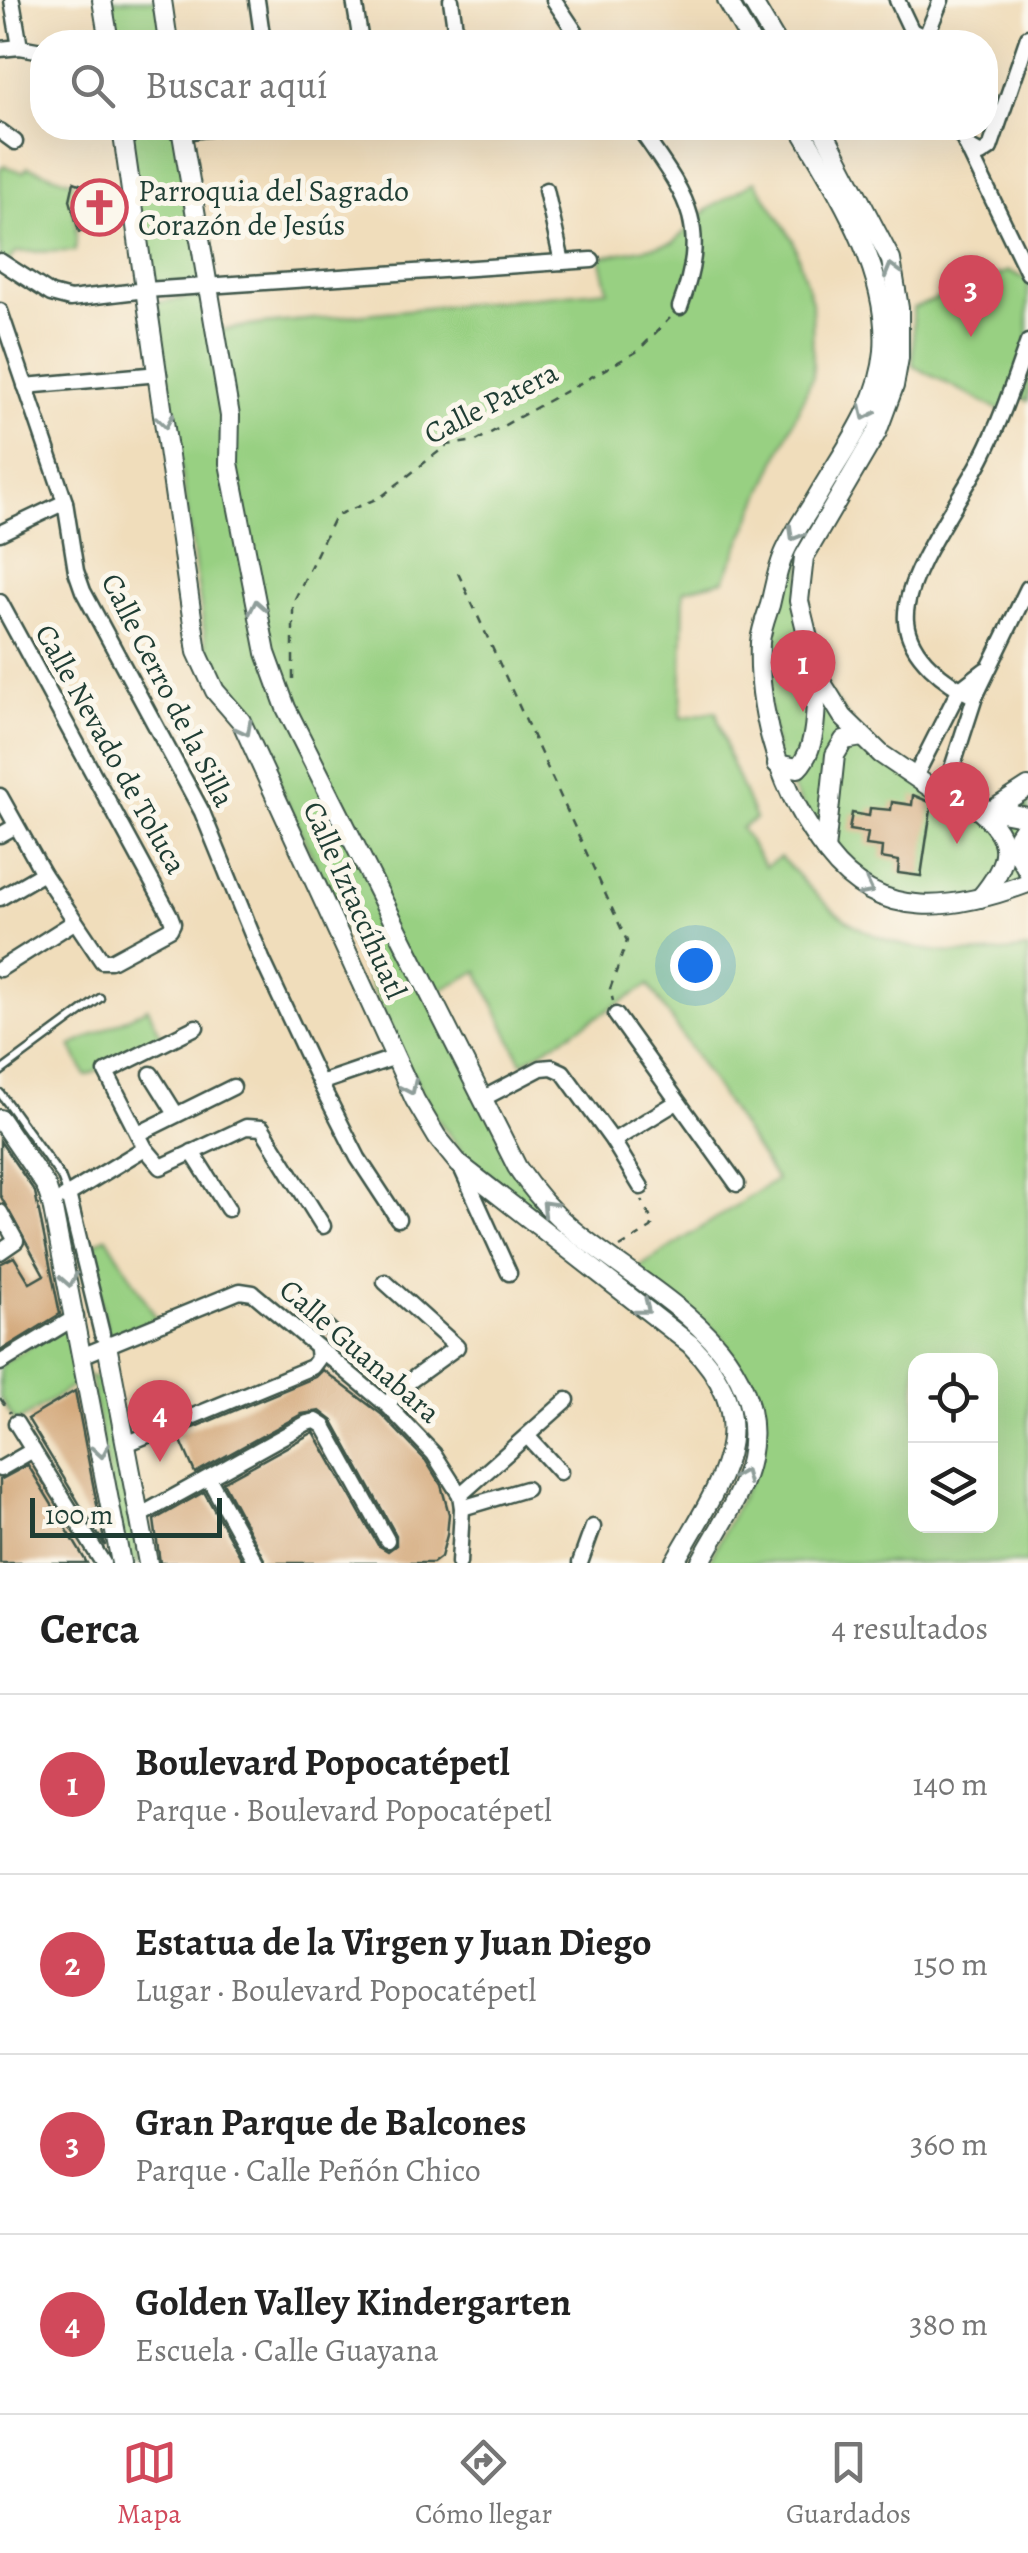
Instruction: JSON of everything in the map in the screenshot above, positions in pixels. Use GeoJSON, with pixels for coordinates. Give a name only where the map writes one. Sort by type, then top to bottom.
{"type":"FeatureCollection","features":[{"type":"Feature","properties":{"kind":"street"},"geometry":{"type":"LineString","coordinates":[[12,0],[20,47]]}},
{"type":"Feature","properties":{"kind":"street"},"geometry":{"type":"LineString","coordinates":[[102,0],[107,30]]}},
{"type":"Feature","properties":{"kind":"street"},"geometry":{"type":"LineString","coordinates":[[162,0],[166,30]]}},
{"type":"Feature","properties":{"kind":"street"},"geometry":{"type":"LineString","coordinates":[[256,0],[261,30]]}},
{"type":"Feature","properties":{"kind":"street"},"geometry":{"type":"LineString","coordinates":[[354,0],[358,30]]}},
{"type":"Feature","properties":{"kind":"street"},"geometry":{"type":"LineString","coordinates":[[451,0],[455,30]]}},
{"type":"Feature","properties":{"kind":"street"},"geometry":{"type":"LineString","coordinates":[[554,0],[574,30]]}},
{"type":"Feature","properties":{"kind":"street"},"geometry":{"type":"LineString","coordinates":[[727,0],[744,30]]}},
{"type":"Feature","properties":{"kind":"street"},"geometry":{"type":"LineString","coordinates":[[751,0],[769,30]]}},
{"type":"Feature","properties":{"kind":"street"},"geometry":{"type":"LineString","coordinates":[[897,0],[911,30]]}},
{"type":"Feature","properties":{"kind":"street"},"geometry":{"type":"LineString","coordinates":[[929,30],[941,0]]}},
{"type":"Feature","properties":{"kind":"street"},"geometry":{"type":"LineString","coordinates":[[998,125],[1028,37]]}},
{"type":"Feature","properties":{"kind":"street"},"geometry":{"type":"LineString","coordinates":[[0,49],[30,49]]}},
{"type":"Feature","properties":{"kind":"street"},"geometry":{"type":"LineString","coordinates":[[0,131],[15,142]]}},
{"type":"Feature","properties":{"kind":"street","name":"Calle Iztaccíhuatl"},"geometry":{"type":"LineString","coordinates":[[124,140],[197,652],[209,680],[242,721],[415,1100],[437,1137],[460,1164],[690,1344],[719,1379],[732,1414],[727,1460],[718,1485],[674,1563]]}},
{"type":"Feature","properties":{"kind":"street","name":"Calle Iztaccíhuatl"},"geometry":{"type":"LineString","coordinates":[[179,140],[211,288],[230,416],[229,463],[266,653],[286,708],[517,1167],[538,1196],[574,1231],[686,1316],[727,1355],[746,1396],[752,1417],[749,1462],[700,1563]]}},
{"type":"Feature","properties":{"kind":"street"},"geometry":{"type":"LineString","coordinates":[[647,140],[684,192],[692,218],[692,274],[680,308]]}},
{"type":"Feature","properties":{"kind":"street"},"geometry":{"type":"LineString","coordinates":[[806,140],[874,266],[884,309],[884,352],[865,419],[784,554],[760,640],[766,708],[777,764],[812,833],[846,877],[868,892],[890,900],[953,905],[1028,883]]}},
{"type":"Feature","properties":{"kind":"street"},"geometry":{"type":"LineString","coordinates":[[828,140],[891,260],[898,296],[899,342],[897,372],[886,412],[804,557],[799,601],[817,675],[843,717],[862,737],[914,777],[943,796],[1028,819],[1018,836],[1016,850],[1028,870]]}},
{"type":"Feature","properties":{"kind":"street"},"geometry":{"type":"LineString","coordinates":[[964,140],[1028,273]]}},
{"type":"Feature","properties":{"kind":"street"},"geometry":{"type":"LineString","coordinates":[[967,146],[981,154],[990,148],[993,140]]}},
{"type":"Feature","properties":{"kind":"street"},"geometry":{"type":"LineString","coordinates":[[546,190],[562,262]]}},
{"type":"Feature","properties":{"kind":"street"},"geometry":{"type":"LineString","coordinates":[[0,260],[60,298],[592,260]]}},
{"type":"Feature","properties":{"kind":"street","name":"Calle Cerro de la Silla"},"geometry":{"type":"LineString","coordinates":[[0,311],[65,502],[83,591],[202,812],[262,960],[320,1083],[358,1158],[398,1219]]}},
{"type":"Feature","properties":{"kind":"street"},"geometry":{"type":"LineString","coordinates":[[975,697],[959,690],[932,667],[912,641],[906,624],[906,606],[943,526],[983,457],[1028,342]]}},
{"type":"Feature","properties":{"kind":"street"},"geometry":{"type":"LineString","coordinates":[[26,386],[158,374]]}},
{"type":"Feature","properties":{"kind":"street"},"geometry":{"type":"LineString","coordinates":[[0,533],[65,502]]}},
{"type":"Feature","properties":{"kind":"street"},"geometry":{"type":"LineString","coordinates":[[943,796],[975,697],[1028,588]]}},
{"type":"Feature","properties":{"kind":"street","name":"Calle Nevado de Toluca"},"geometry":{"type":"LineString","coordinates":[[0,602],[173,923],[170,929],[111,961],[102,962],[74,922]]}},
{"type":"Feature","properties":{"kind":"street"},"geometry":{"type":"LineString","coordinates":[[914,777],[959,690],[989,666]]}},
{"type":"Feature","properties":{"kind":"street"},"geometry":{"type":"LineString","coordinates":[[777,764],[798,768],[806,760],[817,675]]}},
{"type":"Feature","properties":{"kind":"street"},"geometry":{"type":"LineString","coordinates":[[825,850],[835,756],[844,740],[862,737]]}},
{"type":"Feature","properties":{"kind":"street"},"geometry":{"type":"LineString","coordinates":[[984,808],[1028,787]]}},
{"type":"Feature","properties":{"kind":"street"},"geometry":{"type":"LineString","coordinates":[[0,796],[74,922],[0,969]]}},
{"type":"Feature","properties":{"kind":"street"},"geometry":{"type":"LineString","coordinates":[[980,898],[1001,871],[1005,850],[1004,840],[984,808]]}},
{"type":"Feature","properties":{"kind":"street"},"geometry":{"type":"LineString","coordinates":[[0,835],[16,826]]}},
{"type":"Feature","properties":{"kind":"street"},"geometry":{"type":"LineString","coordinates":[[0,898],[43,873]]}},
{"type":"Feature","properties":{"kind":"street"},"geometry":{"type":"LineString","coordinates":[[616,1015],[737,1184]]}},
{"type":"Feature","properties":{"kind":"street"},"geometry":{"type":"LineString","coordinates":[[196,1027],[106,1072],[141,1141],[162,1167],[255,1125],[262,1128],[323,1226]]}},
{"type":"Feature","properties":{"kind":"street"},"geometry":{"type":"LineString","coordinates":[[320,1083],[396,1057]]}},
{"type":"Feature","properties":{"kind":"street"},"geometry":{"type":"LineString","coordinates":[[482,1099],[541,1068],[552,1067],[570,1080],[641,1187]]}},
{"type":"Feature","properties":{"kind":"street"},"geometry":{"type":"LineString","coordinates":[[151,1074],[176,1114]]}},
{"type":"Feature","properties":{"kind":"street"},"geometry":{"type":"LineString","coordinates":[[60,1199],[176,1114],[233,1087]]}},
{"type":"Feature","properties":{"kind":"street"},"geometry":{"type":"LineString","coordinates":[[613,1141],[677,1102]]}},
{"type":"Feature","properties":{"kind":"street"},"geometry":{"type":"LineString","coordinates":[[0,1119],[46,1186],[60,1199],[104,1339],[148,1563]]}},
{"type":"Feature","properties":{"kind":"street"},"geometry":{"type":"LineString","coordinates":[[192,1152],[228,1209]]}},
{"type":"Feature","properties":{"kind":"street"},"geometry":{"type":"LineString","coordinates":[[460,1164],[508,1274]]}},
{"type":"Feature","properties":{"kind":"street"},"geometry":{"type":"LineString","coordinates":[[60,1199],[76,1317],[121,1563]]}},
{"type":"Feature","properties":{"kind":"street"},"geometry":{"type":"LineString","coordinates":[[0,1212],[16,1241],[0,1252]]}},
{"type":"Feature","properties":{"kind":"street"},"geometry":{"type":"LineString","coordinates":[[385,1282],[457,1346],[396,1391],[388,1406]]}},
{"type":"Feature","properties":{"kind":"street","name":"Calle Guanabara"},"geometry":{"type":"LineString","coordinates":[[84,1355],[104,1339],[247,1290],[388,1406],[434,1454],[461,1502]]}},
{"type":"Feature","properties":{"kind":"street"},"geometry":{"type":"LineString","coordinates":[[0,1363],[76,1317]]}},
{"type":"Feature","properties":{"kind":"street"},"geometry":{"type":"LineString","coordinates":[[126,1444],[312,1366],[318,1359],[317,1350]]}},
{"type":"Feature","properties":{"kind":"street"},"geometry":{"type":"LineString","coordinates":[[459,1563],[461,1502],[567,1400]]}},
{"type":"Feature","properties":{"kind":"street"},"geometry":{"type":"LineString","coordinates":[[139,1516],[307,1422],[316,1421],[324,1426],[387,1540]]}},
{"type":"Feature","properties":{"kind":"street"},"geometry":{"type":"LineString","coordinates":[[16,1423],[103,1563]]}},
{"type":"Feature","properties":{"kind":"street"},"geometry":{"type":"LineString","coordinates":[[528,1437],[560,1472]]}},
{"type":"Feature","properties":{"kind":"street"},"geometry":{"type":"LineString","coordinates":[[0,1469],[32,1450]]}},
{"type":"Feature","properties":{"kind":"street"},"geometry":{"type":"LineString","coordinates":[[209,1479],[256,1563]]}},
{"type":"Feature","properties":{"kind":"street"},"geometry":{"type":"LineString","coordinates":[[461,1502],[526,1490]]}},
{"type":"Feature","properties":{"kind":"street"},"geometry":{"type":"LineString","coordinates":[[580,1563],[593,1527]]}},
{"type":"Feature","properties":{"kind":"lane"},"geometry":{"type":"LineString","coordinates":[[0,1072],[100,998]]}},
{"type":"Feature","properties":{"kind":"lane"},"geometry":{"type":"LineString","coordinates":[[0,1093],[61,1177],[60,1199]]}},
{"type":"Feature","properties":{"kind":"path","name":"Calle Patera"},"geometry":{"type":"LineString","coordinates":[[286,708],[293,693],[293,602],[335,516],[382,498],[447,445],[476,440],[638,351],[680,308]]}},
{"type":"Feature","properties":{"kind":"path"},"geometry":{"type":"LineString","coordinates":[[458,573],[627,941],[610,990],[616,1015]]}},
{"type":"Feature","properties":{"kind":"path"},"geometry":{"type":"LineString","coordinates":[[606,1256],[651,1228],[653,1223],[643,1205],[641,1187]]}},
{"type":"Feature","properties":{"kind":"path"},"geometry":{"type":"LineString","coordinates":[[0,1398],[16,1423]]}},
{"type":"Feature","properties":{"kind":"green space"},"geometry":{"type":"Polygon","coordinates":[[[102,0],[162,0],[166,30],[107,30],[102,0]]]}},
{"type":"Feature","properties":{"kind":"green space"},"geometry":{"type":"Polygon","coordinates":[[[124,140],[183,140],[211,288],[146,290],[124,140]]]}},
{"type":"Feature","properties":{"kind":"green space"},"geometry":{"type":"Polygon","coordinates":[[[28,167],[74,182],[75,251],[17,252],[6,264],[0,261],[0,168],[23,172],[28,167]]]}},
{"type":"Feature","properties":{"kind":"green space"},"geometry":{"type":"Polygon","coordinates":[[[755,181],[793,240],[812,302],[813,376],[724,580],[684,590],[681,718],[716,711],[729,757],[755,819],[741,828],[765,867],[780,857],[838,914],[890,941],[958,953],[1028,949],[1028,1563],[708,1563],[755,1469],[756,1403],[722,1337],[635,1270],[776,1180],[649,985],[522,1063],[478,971],[428,997],[548,1216],[544,1219],[466,1157],[435,1116],[407,1065],[246,712],[209,664],[157,302],[207,296],[213,331],[608,290],[600,257],[673,243],[707,210],[755,181]]]}},
{"type":"Feature","properties":{"kind":"green space"},"geometry":{"type":"Polygon","coordinates":[[[1009,271],[1028,280],[1028,401],[1018,396],[1003,412],[913,366],[913,308],[1009,271]]]}},
{"type":"Feature","properties":{"kind":"green space"},"geometry":{"type":"Polygon","coordinates":[[[805,523],[799,601],[817,675],[877,758],[978,807],[1028,789],[1028,882],[979,898],[892,900],[846,877],[777,764],[760,639],[805,523]]]}},
{"type":"Feature","properties":{"kind":"green space"},"geometry":{"type":"Polygon","coordinates":[[[148,1008],[163,1039],[86,1076],[71,1046],[148,1008]]]}},
{"type":"Feature","properties":{"kind":"green space"},"geometry":{"type":"Polygon","coordinates":[[[107,1237],[158,1321],[109,1342],[89,1246],[107,1237]]]}},
{"type":"Feature","properties":{"kind":"green space"},"geometry":{"type":"Polygon","coordinates":[[[76,1317],[87,1377],[16,1423],[0,1398],[0,1365],[76,1317]]]}},
{"type":"Feature","properties":{"kind":"green space"},"geometry":{"type":"Polygon","coordinates":[[[90,1376],[107,1381],[140,1563],[124,1563],[90,1376]]]}},
{"type":"Feature","properties":{"kind":"building","name":"Parroquia del Sagrado Corazón de Jesús"},"geometry":{"type":"Polygon","coordinates":[[[74,182],[120,199],[123,226],[79,232],[70,200],[74,182]]]}},
{"type":"Feature","properties":{"kind":"building"},"geometry":{"type":"Polygon","coordinates":[[[913,795],[932,803],[921,876],[898,873],[899,861],[881,858],[882,847],[866,845],[868,833],[849,830],[852,813],[869,816],[870,808],[891,810],[892,802],[912,805],[913,795]]]}},
{"type":"Feature","properties":{"kind":"building"},"geometry":{"type":"Polygon","coordinates":[[[0,1141],[35,1192],[60,1314],[0,1351],[0,1264],[14,1257],[30,1283],[44,1275],[0,1195],[0,1141]]]}},
{"type":"Feature","properties":{"kind":"building"},"geometry":{"type":"Polygon","coordinates":[[[331,1320],[350,1338],[339,1349],[320,1331],[331,1320]]]}},
{"type":"Feature","properties":{"kind":"building"},"geometry":{"type":"Polygon","coordinates":[[[323,1370],[381,1414],[426,1461],[441,1485],[449,1514],[447,1535],[441,1557],[433,1563],[266,1563],[223,1482],[314,1432],[378,1545],[388,1551],[396,1545],[396,1535],[333,1421],[320,1411],[302,1414],[195,1473],[178,1434],[316,1377],[323,1370]]]}},
{"type":"Feature","properties":{"kind":"building"},"geometry":{"type":"Polygon","coordinates":[[[75,1391],[105,1546],[28,1419],[75,1391]]]}},
{"type":"Feature","properties":{"kind":"building"},"geometry":{"type":"Polygon","coordinates":[[[28,1465],[87,1563],[0,1563],[0,1480],[28,1465]]]}},
{"type":"Feature","properties":{"kind":"building"},"geometry":{"type":"Polygon","coordinates":[[[204,1492],[244,1563],[160,1563],[154,1520],[204,1492]]]}},
{"type":"Feature","properties":{"kind":"place","name":"Parroquia del Sagrado Corazón de Jesús"},"geometry":{"type":"Point","coordinates":[99,208]}},
{"type":"Feature","properties":{"kind":"place","name":"Gran Parque de Balcones"},"geometry":{"type":"Point","coordinates":[971,337]}},
{"type":"Feature","properties":{"kind":"place","name":"Boulevard Popocatépetl"},"geometry":{"type":"Point","coordinates":[803,712]}},
{"type":"Feature","properties":{"kind":"place","name":"Estatua de la Virgen y Juan Diego"},"geometry":{"type":"Point","coordinates":[957,844]}},
{"type":"Feature","properties":{"kind":"place","name":"Golden Valley Kindergarten"},"geometry":{"type":"Point","coordinates":[160,1462]}}]}
